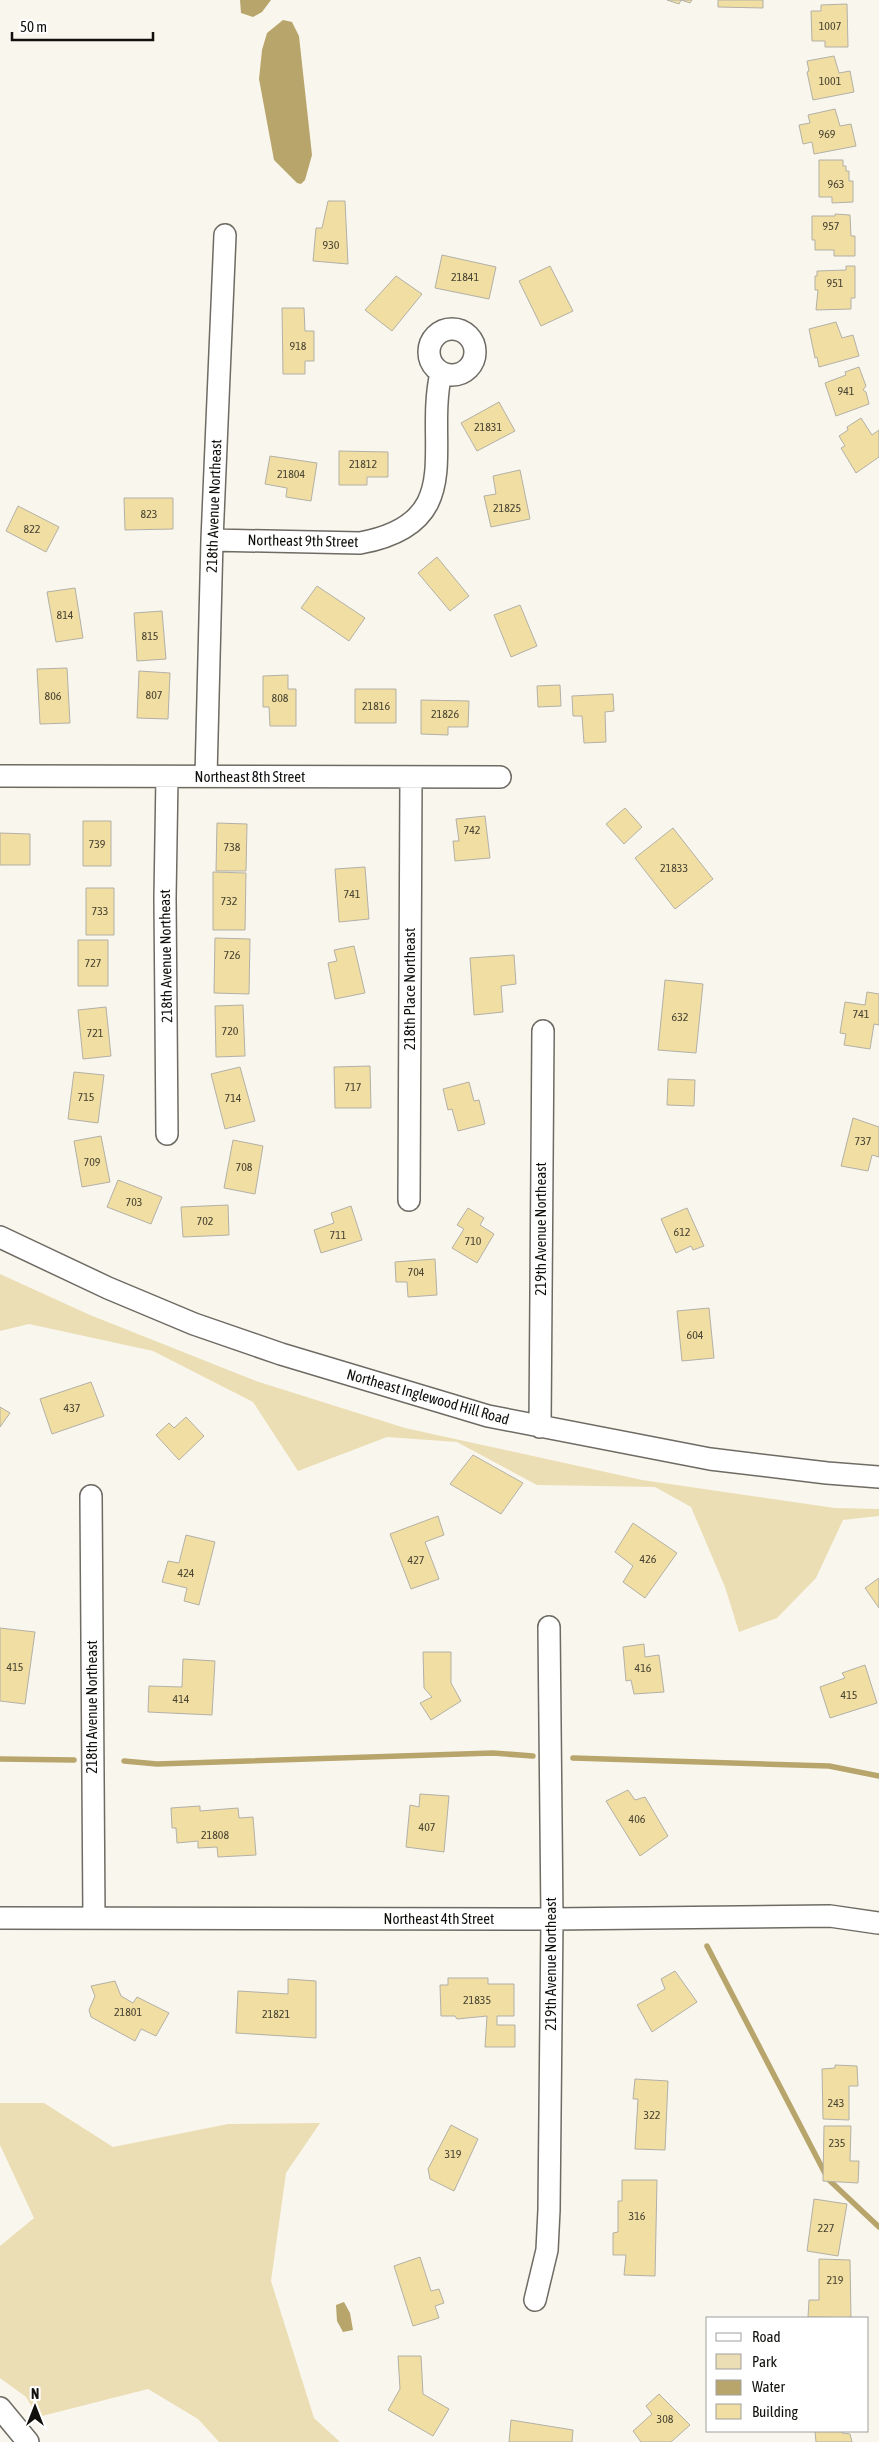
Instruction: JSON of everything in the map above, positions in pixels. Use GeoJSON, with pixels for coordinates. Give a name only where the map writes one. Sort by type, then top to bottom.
{"type":"FeatureCollection","features":[{"type":"Feature","properties":{"kind":"street","name":"218th Avenue Northeast"},"geometry":{"type":"LineString","coordinates":[[206,776],[212,540],[225,235]]}},
{"type":"Feature","properties":{"kind":"street","name":"Northeast 9th Street"},"geometry":{"type":"LineString","coordinates":[[212,540],[360,543],[384,539],[409,524],[426,507],[435,484],[438,457],[438,387],[441,373]]}},
{"type":"Feature","properties":{"kind":"street","name":"Northeast 8th Street"},"geometry":{"type":"LineString","coordinates":[[0,776],[500,778]]}},
{"type":"Feature","properties":{"kind":"street","name":"218th Avenue Northeast"},"geometry":{"type":"LineString","coordinates":[[167,777],[165,898],[167,1134]]}},
{"type":"Feature","properties":{"kind":"street","name":"218th Place Northeast"},"geometry":{"type":"LineString","coordinates":[[409,1200],[411,778]]}},
{"type":"Feature","properties":{"kind":"street","name":"219th Avenue Northeast"},"geometry":{"type":"LineString","coordinates":[[540,1427],[543,1031]]}},
{"type":"Feature","properties":{"kind":"street","name":"Northeast Inglewood Hill Road"},"geometry":{"type":"LineString","coordinates":[[0,1236],[108,1288],[194,1324],[281,1354],[469,1411],[540,1427],[710,1458],[827,1473],[879,1477]]}},
{"type":"Feature","properties":{"kind":"street","name":"218th Avenue Northeast"},"geometry":{"type":"LineString","coordinates":[[91,1496],[94,1918]]}},
{"type":"Feature","properties":{"kind":"street","name":"219th Avenue Northeast"},"geometry":{"type":"LineString","coordinates":[[535,2300],[547,2250],[550,2210],[552,1919],[549,1627]]}},
{"type":"Feature","properties":{"kind":"street","name":"Northeast 4th Street"},"geometry":{"type":"LineString","coordinates":[[0,1918],[552,1919],[830,1916],[879,1923]]}},
{"type":"Feature","properties":{"kind":"street"},"geometry":{"type":"LineString","coordinates":[[0,2408],[28,2442]]}},
{"type":"Feature","properties":{"kind":"green space"},"geometry":{"type":"Polygon","coordinates":[[[0,1274],[90,1315],[256,1381],[405,1428],[642,1480],[835,1508],[879,1509],[879,1516],[843,1520],[816,1578],[777,1618],[739,1632],[725,1587],[691,1507],[655,1487],[537,1485],[457,1442],[387,1437],[298,1471],[253,1402],[153,1351],[29,1324],[0,1331],[0,1274]]]}},
{"type":"Feature","properties":{"kind":"green space"},"geometry":{"type":"Polygon","coordinates":[[[0,2103],[44,2103],[113,2147],[228,2124],[320,2123],[286,2173],[271,2281],[314,2418],[340,2442],[219,2442],[198,2419],[148,2389],[38,2417],[26,2397],[0,2378],[0,2246],[34,2218],[0,2145],[0,2103]]]}},
{"type":"Feature","properties":{"kind":"water"},"geometry":{"type":"Polygon","coordinates":[[[240,0],[271,0],[262,12],[253,17],[241,13],[240,0]]]}},
{"type":"Feature","properties":{"kind":"water"},"geometry":{"type":"Polygon","coordinates":[[[283,20],[292,22],[299,36],[312,155],[305,180],[301,184],[297,183],[274,160],[259,79],[262,50],[267,33],[283,20]]]}},
{"type":"Feature","properties":{"kind":"water"},"geometry":{"type":"Polygon","coordinates":[[[344,2302],[350,2313],[353,2330],[343,2332],[337,2321],[336,2305],[344,2302]]]}},
{"type":"Feature","properties":{"kind":"building"},"geometry":{"type":"Polygon","coordinates":[[[667,0],[681,0],[679,4],[667,0]]]}},
{"type":"Feature","properties":{"kind":"building"},"geometry":{"type":"Polygon","coordinates":[[[681,0],[692,0],[690,3],[681,0]]]}},
{"type":"Feature","properties":{"kind":"building"},"geometry":{"type":"Polygon","coordinates":[[[718,0],[763,0],[763,8],[718,7],[718,0]]]}},
{"type":"Feature","properties":{"kind":"building"},"geometry":{"type":"Polygon","coordinates":[[[847,4],[848,47],[825,47],[825,41],[812,41],[811,11],[821,11],[821,5],[847,4]]]}},
{"type":"Feature","properties":{"kind":"building"},"geometry":{"type":"Polygon","coordinates":[[[834,56],[839,73],[850,71],[854,92],[813,100],[807,72],[809,71],[807,61],[834,56]]]}},
{"type":"Feature","properties":{"kind":"building"},"geometry":{"type":"Polygon","coordinates":[[[835,109],[840,126],[851,124],[856,146],[814,154],[812,142],[803,144],[799,125],[810,123],[808,115],[835,109]]]}},
{"type":"Feature","properties":{"kind":"building"},"geometry":{"type":"Polygon","coordinates":[[[819,160],[843,160],[843,166],[846,166],[846,171],[849,171],[849,181],[853,181],[853,202],[832,203],[832,197],[819,197],[819,160]]]}},
{"type":"Feature","properties":{"kind":"building"},"geometry":{"type":"Polygon","coordinates":[[[328,201],[345,201],[348,264],[313,261],[316,228],[322,228],[328,201]]]}},
{"type":"Feature","properties":{"kind":"building"},"geometry":{"type":"Polygon","coordinates":[[[835,214],[850,215],[851,236],[855,236],[855,256],[834,256],[834,250],[815,250],[815,240],[812,240],[812,216],[835,216],[835,214]]]}},
{"type":"Feature","properties":{"kind":"building"},"geometry":{"type":"Polygon","coordinates":[[[442,255],[496,267],[489,299],[435,288],[442,255]]]}},
{"type":"Feature","properties":{"kind":"building"},"geometry":{"type":"Polygon","coordinates":[[[550,266],[573,311],[541,326],[519,281],[550,266]]]}},
{"type":"Feature","properties":{"kind":"building"},"geometry":{"type":"Polygon","coordinates":[[[846,266],[855,266],[855,298],[851,298],[851,309],[816,310],[818,290],[815,290],[815,276],[817,276],[817,271],[846,270],[846,266]]]}},
{"type":"Feature","properties":{"kind":"building"},"geometry":{"type":"Polygon","coordinates":[[[396,276],[422,294],[392,331],[365,310],[396,276]]]}},
{"type":"Feature","properties":{"kind":"building"},"geometry":{"type":"Polygon","coordinates":[[[282,308],[304,308],[305,331],[314,331],[314,361],[305,361],[305,374],[283,374],[282,308]]]}},
{"type":"Feature","properties":{"kind":"building"},"geometry":{"type":"Polygon","coordinates":[[[836,322],[842,338],[853,335],[859,356],[819,367],[817,357],[815,358],[809,329],[836,322]]]}},
{"type":"Feature","properties":{"kind":"building"},"geometry":{"type":"Polygon","coordinates":[[[859,367],[866,386],[863,390],[866,392],[869,404],[836,416],[825,383],[846,375],[845,372],[859,367]]]}},
{"type":"Feature","properties":{"kind":"building"},"geometry":{"type":"Polygon","coordinates":[[[499,402],[515,431],[477,451],[461,423],[499,402]]]}},
{"type":"Feature","properties":{"kind":"building"},"geometry":{"type":"Polygon","coordinates":[[[861,418],[872,435],[879,430],[879,457],[856,473],[841,448],[845,446],[839,436],[848,430],[847,427],[861,418]]]}},
{"type":"Feature","properties":{"kind":"building"},"geometry":{"type":"Polygon","coordinates":[[[339,451],[388,452],[388,477],[367,477],[367,485],[339,485],[339,451]]]}},
{"type":"Feature","properties":{"kind":"building"},"geometry":{"type":"Polygon","coordinates":[[[270,456],[317,463],[311,501],[286,497],[287,488],[265,484],[270,456]]]}},
{"type":"Feature","properties":{"kind":"building"},"geometry":{"type":"Polygon","coordinates":[[[520,470],[530,519],[491,527],[484,496],[496,494],[493,476],[520,470]]]}},
{"type":"Feature","properties":{"kind":"building"},"geometry":{"type":"Polygon","coordinates":[[[124,498],[173,498],[173,529],[125,530],[124,498]]]}},
{"type":"Feature","properties":{"kind":"building"},"geometry":{"type":"Polygon","coordinates":[[[18,506],[59,527],[46,552],[6,531],[18,506]]]}},
{"type":"Feature","properties":{"kind":"building"},"geometry":{"type":"Polygon","coordinates":[[[437,557],[469,596],[450,611],[418,573],[437,557]]]}},
{"type":"Feature","properties":{"kind":"building"},"geometry":{"type":"Polygon","coordinates":[[[317,586],[365,618],[349,641],[301,608],[317,586]]]}},
{"type":"Feature","properties":{"kind":"building"},"geometry":{"type":"Polygon","coordinates":[[[75,588],[83,638],[56,642],[47,592],[75,588]]]}},
{"type":"Feature","properties":{"kind":"building"},"geometry":{"type":"Polygon","coordinates":[[[520,605],[537,646],[511,657],[494,615],[520,605]]]}},
{"type":"Feature","properties":{"kind":"building"},"geometry":{"type":"Polygon","coordinates":[[[162,611],[166,659],[137,661],[134,613],[162,611]]]}},
{"type":"Feature","properties":{"kind":"building"},"geometry":{"type":"Polygon","coordinates":[[[67,668],[70,723],[40,724],[37,669],[67,668]]]}},
{"type":"Feature","properties":{"kind":"building"},"geometry":{"type":"Polygon","coordinates":[[[139,671],[170,673],[168,719],[137,718],[139,671]]]}},
{"type":"Feature","properties":{"kind":"building"},"geometry":{"type":"Polygon","coordinates":[[[288,675],[288,689],[296,689],[296,726],[270,726],[269,707],[263,707],[263,676],[288,675]]]}},
{"type":"Feature","properties":{"kind":"building"},"geometry":{"type":"Polygon","coordinates":[[[560,685],[561,706],[538,707],[537,686],[560,685]]]}},
{"type":"Feature","properties":{"kind":"building"},"geometry":{"type":"Polygon","coordinates":[[[355,689],[396,689],[396,723],[355,723],[355,689]]]}},
{"type":"Feature","properties":{"kind":"building"},"geometry":{"type":"Polygon","coordinates":[[[613,694],[614,711],[605,712],[606,742],[584,743],[582,716],[573,716],[572,696],[613,694]]]}},
{"type":"Feature","properties":{"kind":"building"},"geometry":{"type":"Polygon","coordinates":[[[421,700],[469,701],[468,727],[448,727],[448,735],[421,734],[421,700]]]}},
{"type":"Feature","properties":{"kind":"building"},"geometry":{"type":"Polygon","coordinates":[[[625,808],[642,827],[624,844],[606,824],[625,808]]]}},
{"type":"Feature","properties":{"kind":"building"},"geometry":{"type":"Polygon","coordinates":[[[485,816],[490,858],[455,861],[453,841],[459,841],[456,819],[485,816]]]}},
{"type":"Feature","properties":{"kind":"building"},"geometry":{"type":"Polygon","coordinates":[[[83,821],[111,821],[111,866],[83,866],[83,821]]]}},
{"type":"Feature","properties":{"kind":"building"},"geometry":{"type":"Polygon","coordinates":[[[217,823],[247,824],[246,871],[216,871],[217,823]]]}},
{"type":"Feature","properties":{"kind":"building"},"geometry":{"type":"Polygon","coordinates":[[[673,828],[713,879],[675,909],[635,858],[673,828]]]}},
{"type":"Feature","properties":{"kind":"building"},"geometry":{"type":"Polygon","coordinates":[[[0,833],[30,834],[30,865],[0,865],[0,833]]]}},
{"type":"Feature","properties":{"kind":"building"},"geometry":{"type":"Polygon","coordinates":[[[365,867],[369,919],[339,922],[335,869],[365,867]]]}},
{"type":"Feature","properties":{"kind":"building"},"geometry":{"type":"Polygon","coordinates":[[[213,872],[246,873],[245,930],[213,930],[213,872]]]}},
{"type":"Feature","properties":{"kind":"building"},"geometry":{"type":"Polygon","coordinates":[[[86,888],[114,888],[114,935],[86,935],[86,888]]]}},
{"type":"Feature","properties":{"kind":"building"},"geometry":{"type":"Polygon","coordinates":[[[215,938],[250,939],[249,994],[214,993],[215,938]]]}},
{"type":"Feature","properties":{"kind":"building"},"geometry":{"type":"Polygon","coordinates":[[[78,940],[108,940],[108,986],[78,986],[78,940]]]}},
{"type":"Feature","properties":{"kind":"building"},"geometry":{"type":"Polygon","coordinates":[[[354,946],[365,993],[335,999],[328,963],[337,961],[334,950],[354,946]]]}},
{"type":"Feature","properties":{"kind":"building"},"geometry":{"type":"Polygon","coordinates":[[[514,955],[516,984],[501,986],[503,1012],[474,1015],[470,958],[514,955]]]}},
{"type":"Feature","properties":{"kind":"building"},"geometry":{"type":"Polygon","coordinates":[[[665,980],[703,984],[696,1053],[658,1050],[665,980]]]}},
{"type":"Feature","properties":{"kind":"building"},"geometry":{"type":"Polygon","coordinates":[[[867,992],[879,994],[879,1025],[874,1024],[870,1049],[844,1045],[846,1034],[840,1033],[845,1002],[865,1005],[867,992]]]}},
{"type":"Feature","properties":{"kind":"building"},"geometry":{"type":"Polygon","coordinates":[[[243,1005],[245,1056],[216,1057],[215,1006],[243,1005]]]}},
{"type":"Feature","properties":{"kind":"building"},"geometry":{"type":"Polygon","coordinates":[[[106,1007],[111,1056],[83,1059],[78,1010],[106,1007]]]}},
{"type":"Feature","properties":{"kind":"building"},"geometry":{"type":"Polygon","coordinates":[[[370,1066],[371,1108],[335,1108],[334,1067],[370,1066]]]}},
{"type":"Feature","properties":{"kind":"building"},"geometry":{"type":"Polygon","coordinates":[[[240,1067],[255,1121],[225,1129],[211,1074],[240,1067]]]}},
{"type":"Feature","properties":{"kind":"building"},"geometry":{"type":"Polygon","coordinates":[[[74,1072],[104,1075],[98,1123],[68,1119],[74,1072]]]}},
{"type":"Feature","properties":{"kind":"building"},"geometry":{"type":"Polygon","coordinates":[[[668,1079],[695,1080],[694,1106],[667,1105],[668,1079]]]}},
{"type":"Feature","properties":{"kind":"building"},"geometry":{"type":"Polygon","coordinates":[[[469,1082],[474,1101],[479,1100],[485,1124],[458,1131],[452,1109],[448,1110],[443,1089],[469,1082]]]}},
{"type":"Feature","properties":{"kind":"building"},"geometry":{"type":"Polygon","coordinates":[[[853,1118],[879,1127],[879,1157],[872,1155],[868,1171],[841,1166],[853,1118]]]}},
{"type":"Feature","properties":{"kind":"building"},"geometry":{"type":"Polygon","coordinates":[[[101,1136],[110,1182],[82,1187],[74,1141],[101,1136]]]}},
{"type":"Feature","properties":{"kind":"building"},"geometry":{"type":"Polygon","coordinates":[[[233,1140],[263,1146],[255,1194],[224,1188],[233,1140]]]}},
{"type":"Feature","properties":{"kind":"building"},"geometry":{"type":"Polygon","coordinates":[[[118,1180],[162,1197],[151,1224],[107,1207],[118,1180]]]}},
{"type":"Feature","properties":{"kind":"building"},"geometry":{"type":"Polygon","coordinates":[[[228,1205],[229,1235],[183,1237],[181,1207],[228,1205]]]}},
{"type":"Feature","properties":{"kind":"building"},"geometry":{"type":"Polygon","coordinates":[[[351,1206],[362,1240],[321,1253],[314,1230],[334,1223],[331,1213],[351,1206]]]}},
{"type":"Feature","properties":{"kind":"building"},"geometry":{"type":"Polygon","coordinates":[[[468,1208],[484,1218],[480,1225],[494,1234],[477,1263],[452,1248],[464,1229],[457,1225],[468,1208]]]}},
{"type":"Feature","properties":{"kind":"building"},"geometry":{"type":"Polygon","coordinates":[[[687,1208],[704,1246],[693,1250],[691,1246],[676,1253],[661,1219],[687,1208]]]}},
{"type":"Feature","properties":{"kind":"building"},"geometry":{"type":"Polygon","coordinates":[[[435,1259],[437,1295],[408,1297],[407,1282],[396,1282],[395,1262],[435,1259]]]}},
{"type":"Feature","properties":{"kind":"building"},"geometry":{"type":"Polygon","coordinates":[[[709,1308],[714,1358],[682,1361],[677,1311],[709,1308]]]}},
{"type":"Feature","properties":{"kind":"building"},"geometry":{"type":"Polygon","coordinates":[[[91,1382],[104,1416],[52,1434],[40,1399],[91,1382]]]}},
{"type":"Feature","properties":{"kind":"building"},"geometry":{"type":"Polygon","coordinates":[[[0,1407],[10,1413],[0,1427],[0,1407]]]}},
{"type":"Feature","properties":{"kind":"building"},"geometry":{"type":"Polygon","coordinates":[[[186,1417],[204,1436],[179,1460],[156,1435],[169,1423],[174,1428],[186,1417]]]}},
{"type":"Feature","properties":{"kind":"building"},"geometry":{"type":"Polygon","coordinates":[[[473,1455],[523,1483],[501,1514],[450,1484],[473,1455]]]}},
{"type":"Feature","properties":{"kind":"building"},"geometry":{"type":"Polygon","coordinates":[[[438,1516],[444,1535],[425,1542],[439,1579],[411,1589],[390,1534],[438,1516]]]}},
{"type":"Feature","properties":{"kind":"building"},"geometry":{"type":"Polygon","coordinates":[[[633,1523],[677,1553],[645,1598],[623,1582],[633,1566],[615,1552],[633,1523]]]}},
{"type":"Feature","properties":{"kind":"building"},"geometry":{"type":"Polygon","coordinates":[[[186,1535],[215,1542],[199,1605],[184,1601],[187,1588],[162,1582],[168,1561],[179,1563],[186,1535]]]}},
{"type":"Feature","properties":{"kind":"building"},"geometry":{"type":"Polygon","coordinates":[[[879,1578],[879,1608],[865,1588],[879,1578]]]}},
{"type":"Feature","properties":{"kind":"building"},"geometry":{"type":"Polygon","coordinates":[[[0,1628],[35,1632],[25,1704],[0,1701],[0,1628]]]}},
{"type":"Feature","properties":{"kind":"building"},"geometry":{"type":"Polygon","coordinates":[[[644,1644],[645,1657],[659,1655],[664,1692],[634,1694],[631,1680],[626,1681],[623,1647],[644,1644]]]}},
{"type":"Feature","properties":{"kind":"building"},"geometry":{"type":"Polygon","coordinates":[[[423,1652],[451,1652],[451,1683],[461,1701],[431,1720],[420,1703],[432,1697],[424,1688],[423,1652]]]}},
{"type":"Feature","properties":{"kind":"building"},"geometry":{"type":"Polygon","coordinates":[[[183,1659],[215,1661],[212,1715],[148,1712],[149,1686],[182,1687],[183,1659]]]}},
{"type":"Feature","properties":{"kind":"building"},"geometry":{"type":"Polygon","coordinates":[[[865,1665],[877,1703],[830,1718],[820,1687],[845,1678],[842,1673],[865,1665]]]}},
{"type":"Feature","properties":{"kind":"building"},"geometry":{"type":"Polygon","coordinates":[[[628,1790],[635,1800],[645,1797],[668,1836],[640,1856],[606,1801],[628,1790]]]}},
{"type":"Feature","properties":{"kind":"building"},"geometry":{"type":"Polygon","coordinates":[[[420,1794],[449,1796],[444,1852],[406,1847],[410,1805],[419,1807],[420,1794]]]}},
{"type":"Feature","properties":{"kind":"building"},"geometry":{"type":"Polygon","coordinates":[[[200,1806],[200,1811],[238,1808],[239,1818],[253,1817],[256,1855],[218,1857],[217,1847],[198,1848],[198,1841],[177,1843],[176,1828],[172,1828],[171,1808],[200,1806]]]}},
{"type":"Feature","properties":{"kind":"building"},"geometry":{"type":"Polygon","coordinates":[[[675,1971],[697,2002],[652,2032],[637,2005],[665,1989],[661,1979],[675,1971]]]}},
{"type":"Feature","properties":{"kind":"building"},"geometry":{"type":"Polygon","coordinates":[[[448,1978],[488,1978],[488,1984],[514,1984],[514,2016],[497,2016],[497,2025],[515,2025],[515,2047],[485,2047],[487,2016],[457,2019],[455,2016],[441,2016],[440,1985],[448,1985],[448,1978]]]}},
{"type":"Feature","properties":{"kind":"building"},"geometry":{"type":"Polygon","coordinates":[[[288,1979],[316,1981],[316,2038],[236,2033],[238,1991],[288,1994],[288,1979]]]}},
{"type":"Feature","properties":{"kind":"building"},"geometry":{"type":"Polygon","coordinates":[[[115,1981],[121,1996],[133,2003],[137,1997],[169,2013],[156,2036],[141,2029],[135,2041],[91,2017],[89,2010],[95,1996],[91,1986],[115,1981]]]}},
{"type":"Feature","properties":{"kind":"building"},"geometry":{"type":"Polygon","coordinates":[[[835,2065],[857,2066],[858,2086],[849,2086],[849,2120],[823,2119],[822,2069],[835,2068],[835,2065]]]}},
{"type":"Feature","properties":{"kind":"building"},"geometry":{"type":"Polygon","coordinates":[[[635,2079],[668,2081],[665,2150],[635,2149],[638,2099],[633,2099],[635,2079]]]}},
{"type":"Feature","properties":{"kind":"building"},"geometry":{"type":"Polygon","coordinates":[[[451,2125],[478,2139],[454,2191],[430,2179],[428,2169],[451,2125]]]}},
{"type":"Feature","properties":{"kind":"building"},"geometry":{"type":"Polygon","coordinates":[[[824,2126],[851,2126],[850,2161],[859,2161],[858,2183],[823,2181],[824,2126]]]}},
{"type":"Feature","properties":{"kind":"building"},"geometry":{"type":"Polygon","coordinates":[[[622,2180],[657,2180],[655,2276],[624,2275],[626,2255],[613,2255],[613,2233],[618,2232],[618,2201],[622,2201],[622,2180]]]}},
{"type":"Feature","properties":{"kind":"building"},"geometry":{"type":"Polygon","coordinates":[[[814,2199],[847,2204],[838,2256],[807,2251],[814,2199]]]}},
{"type":"Feature","properties":{"kind":"building"},"geometry":{"type":"Polygon","coordinates":[[[420,2257],[431,2291],[439,2289],[444,2303],[435,2306],[439,2318],[413,2326],[394,2266],[420,2257]]]}},
{"type":"Feature","properties":{"kind":"building"},"geometry":{"type":"Polygon","coordinates":[[[819,2259],[850,2260],[851,2317],[808,2317],[809,2300],[819,2300],[819,2259]]]}},
{"type":"Feature","properties":{"kind":"building"},"geometry":{"type":"Polygon","coordinates":[[[398,2356],[421,2356],[423,2394],[449,2409],[433,2436],[388,2410],[400,2389],[398,2356]]]}},
{"type":"Feature","properties":{"kind":"building"},"geometry":{"type":"Polygon","coordinates":[[[659,2394],[690,2425],[671,2442],[641,2442],[633,2431],[652,2414],[646,2406],[659,2394]]]}},
{"type":"Feature","properties":{"kind":"building"},"geometry":{"type":"Polygon","coordinates":[[[511,2420],[573,2430],[572,2442],[509,2442],[511,2420]]]}},
{"type":"Feature","properties":{"kind":"building"},"geometry":{"type":"Polygon","coordinates":[[[815,2432],[842,2432],[850,2434],[852,2442],[816,2442],[815,2432]]]}},
{"type":"Feature","properties":{"kind":"waterway"},"geometry":{"type":"LineString","coordinates":[[124,1761],[157,1764],[493,1753],[533,1756]]}},
{"type":"Feature","properties":{"kind":"waterway"},"geometry":{"type":"LineString","coordinates":[[573,1758],[829,1766],[879,1776]]}},
{"type":"Feature","properties":{"kind":"waterway"},"geometry":{"type":"LineString","coordinates":[[0,1759],[74,1760]]}},
{"type":"Feature","properties":{"kind":"waterway"},"geometry":{"type":"LineString","coordinates":[[707,1946],[828,2179],[879,2227]]}}]}
